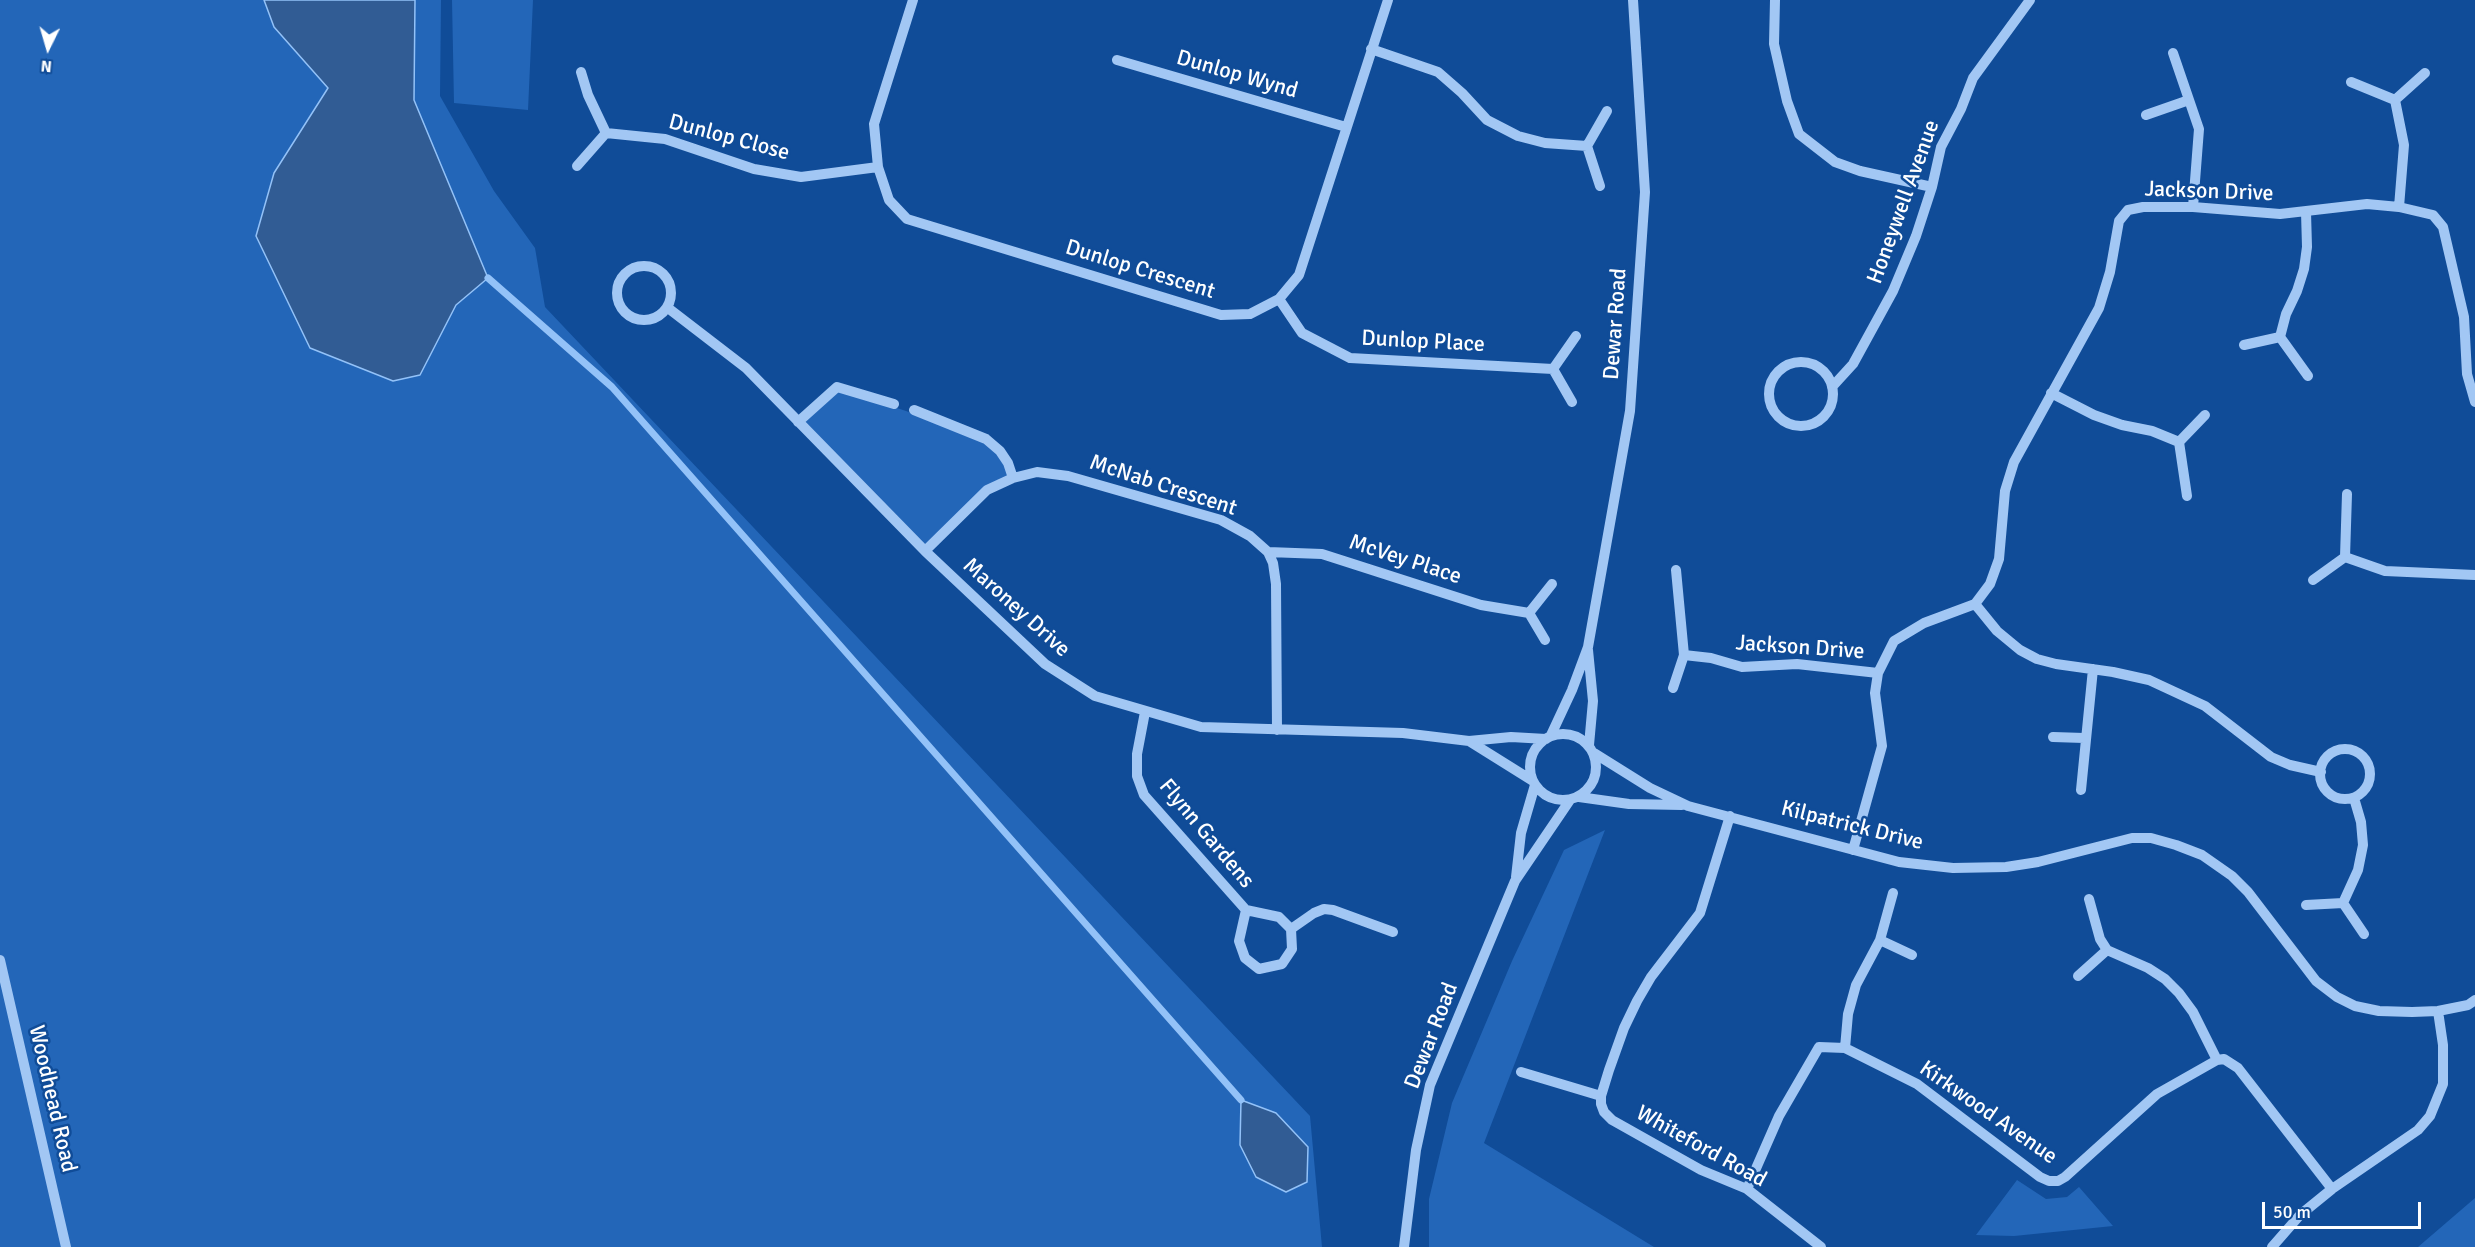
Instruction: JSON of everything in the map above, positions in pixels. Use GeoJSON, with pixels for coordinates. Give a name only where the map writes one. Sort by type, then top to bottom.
{"type":"FeatureCollection","features":[{"type":"Feature","properties":{"kind":"street","name":"Dunlop Crescent"},"geometry":{"type":"LineString","coordinates":[[913,0],[874,123],[878,167],[889,200],[907,219],[1221,315],[1250,314],[1279,299],[1299,275],[1388,0]]}},
{"type":"Feature","properties":{"kind":"street","name":"Dewar Road"},"geometry":{"type":"LineString","coordinates":[[1549,737],[1572,690],[1588,647],[1630,411],[1645,192],[1633,0]]}},
{"type":"Feature","properties":{"kind":"street"},"geometry":{"type":"LineString","coordinates":[[1775,0],[1774,44],[1787,101],[1798,135],[1835,162],[1860,171],[1932,187]]}},
{"type":"Feature","properties":{"kind":"street","name":"Honeywell Avenue"},"geometry":{"type":"LineString","coordinates":[[1832,387],[1821,369],[1802,362],[1791,363],[1782,368],[1770,385],[1771,406],[1784,421],[1805,426],[1824,417],[1830,408],[1832,387],[1853,364],[1893,291],[1916,236],[1932,187],[1941,147],[1961,109],[1973,78],[2030,0]]}},
{"type":"Feature","properties":{"kind":"street"},"geometry":{"type":"LineString","coordinates":[[1371,49],[1438,72],[1487,120],[1518,136],[1545,142],[1587,146]]}},
{"type":"Feature","properties":{"kind":"street"},"geometry":{"type":"LineString","coordinates":[[2173,53],[2196,117],[2200,141],[2193,207]]}},
{"type":"Feature","properties":{"kind":"street","name":"Dunlop Wynd"},"geometry":{"type":"LineString","coordinates":[[1117,60],[1346,127]]}},
{"type":"Feature","properties":{"kind":"street"},"geometry":{"type":"LineString","coordinates":[[577,166],[606,133],[580,72]]}},
{"type":"Feature","properties":{"kind":"street"},"geometry":{"type":"LineString","coordinates":[[2395,100],[2425,73]]}},
{"type":"Feature","properties":{"kind":"street"},"geometry":{"type":"LineString","coordinates":[[2351,81],[2395,100]]}},
{"type":"Feature","properties":{"kind":"street"},"geometry":{"type":"LineString","coordinates":[[2146,115],[2189,100]]}},
{"type":"Feature","properties":{"kind":"street"},"geometry":{"type":"LineString","coordinates":[[2395,100],[2404,145],[2399,207]]}},
{"type":"Feature","properties":{"kind":"street"},"geometry":{"type":"LineString","coordinates":[[1600,186],[1587,146],[1607,111]]}},
{"type":"Feature","properties":{"kind":"street","name":"Dunlop Close"},"geometry":{"type":"LineString","coordinates":[[606,133],[665,139],[754,169],[801,177],[878,167]]}},
{"type":"Feature","properties":{"kind":"street","name":"Jackson Drive"},"geometry":{"type":"LineString","coordinates":[[1853,850],[1882,746],[1875,693],[1878,674],[1894,641],[1923,623],[1975,604],[1990,584],[1999,559],[2005,491],[2014,462],[2098,308],[2110,272],[2119,221],[2128,210],[2143,207],[2193,207],[2280,214],[2367,204],[2399,207],[2433,215],[2443,227],[2464,317],[2467,374],[2475,402]]}},
{"type":"Feature","properties":{"kind":"street"},"geometry":{"type":"LineString","coordinates":[[2280,337],[2286,314],[2297,291],[2304,268],[2307,247],[2306,212]]}},
{"type":"Feature","properties":{"kind":"street"},"geometry":{"type":"LineString","coordinates":[[637,266],[646,266],[663,273],[672,290],[668,308],[654,319],[645,321],[629,316],[622,310],[616,293],[622,277],[637,266]]}},
{"type":"Feature","properties":{"kind":"street","name":"Dunlop Place"},"geometry":{"type":"LineString","coordinates":[[1279,299],[1302,333],[1350,358],[1553,369]]}},
{"type":"Feature","properties":{"kind":"street","name":"Maroney Drive"},"geometry":{"type":"LineString","coordinates":[[668,308],[746,368],[925,551],[1045,664],[1095,696],[1201,727],[1403,733],[1469,741],[1511,737],[1549,737]]}},
{"type":"Feature","properties":{"kind":"street"},"geometry":{"type":"LineString","coordinates":[[1572,402],[1553,369],[1576,336]]}},
{"type":"Feature","properties":{"kind":"street"},"geometry":{"type":"LineString","coordinates":[[2244,345],[2280,337]]}},
{"type":"Feature","properties":{"kind":"street"},"geometry":{"type":"LineString","coordinates":[[2280,337],[2308,375]]}},
{"type":"Feature","properties":{"kind":"street"},"geometry":{"type":"LineString","coordinates":[[798,422],[837,387],[894,404]]}},
{"type":"Feature","properties":{"kind":"street"},"geometry":{"type":"LineString","coordinates":[[2051,393],[2094,415],[2122,425],[2152,431],[2179,442]]}},
{"type":"Feature","properties":{"kind":"street"},"geometry":{"type":"LineString","coordinates":[[914,411],[986,439],[1000,451],[1008,463],[1013,478]]}},
{"type":"Feature","properties":{"kind":"street"},"geometry":{"type":"LineString","coordinates":[[2179,442],[2205,415]]}},
{"type":"Feature","properties":{"kind":"street"},"geometry":{"type":"LineString","coordinates":[[2179,442],[2187,496]]}},
{"type":"Feature","properties":{"kind":"street","name":"McNab Crescent"},"geometry":{"type":"LineString","coordinates":[[925,551],[987,490],[1013,478],[1037,472],[1079,479],[1221,520],[1250,536],[1268,552]]}},
{"type":"Feature","properties":{"kind":"street"},"geometry":{"type":"LineString","coordinates":[[2345,557],[2347,494]]}},
{"type":"Feature","properties":{"kind":"street"},"geometry":{"type":"LineString","coordinates":[[1268,552],[1273,563],[1276,584],[1277,730]]}},
{"type":"Feature","properties":{"kind":"street","name":"McVey Place"},"geometry":{"type":"LineString","coordinates":[[1268,552],[1322,554],[1481,604],[1528,613]]}},
{"type":"Feature","properties":{"kind":"street"},"geometry":{"type":"LineString","coordinates":[[2345,557],[2385,571],[2475,575]]}},
{"type":"Feature","properties":{"kind":"street"},"geometry":{"type":"LineString","coordinates":[[2313,580],[2345,557]]}},
{"type":"Feature","properties":{"kind":"street"},"geometry":{"type":"LineString","coordinates":[[1673,688],[1684,655],[1676,570]]}},
{"type":"Feature","properties":{"kind":"street"},"geometry":{"type":"LineString","coordinates":[[1545,640],[1528,613],[1552,584]]}},
{"type":"Feature","properties":{"kind":"street"},"geometry":{"type":"LineString","coordinates":[[1975,604],[1997,631],[2020,650],[2037,659],[2149,680],[2205,706],[2271,757],[2290,765],[2320,772]]}},
{"type":"Feature","properties":{"kind":"street","name":"Dewar Road"},"geometry":{"type":"LineString","coordinates":[[1588,647],[1593,701],[1592,749]]}},
{"type":"Feature","properties":{"kind":"street","name":"Jackson Drive"},"geometry":{"type":"LineString","coordinates":[[1684,655],[1711,658],[1742,667],[1797,664],[1878,674]]}},
{"type":"Feature","properties":{"kind":"street"},"geometry":{"type":"LineString","coordinates":[[2081,790],[2084,738],[2093,669]]}},
{"type":"Feature","properties":{"kind":"street","name":"Flynn Gardens"},"geometry":{"type":"LineString","coordinates":[[1145,712],[1137,754],[1137,776],[1144,795],[1245,910],[1279,917],[1291,929],[1292,949],[1282,964],[1259,969],[1245,958],[1239,941],[1245,910]]}},
{"type":"Feature","properties":{"kind":"street"},"geometry":{"type":"LineString","coordinates":[[1573,735],[1592,749],[1596,773],[1593,782],[1574,798],[1552,799],[1534,783],[1530,771],[1530,759],[1534,749],[1549,737],[1573,735]]}},
{"type":"Feature","properties":{"kind":"street"},"geometry":{"type":"LineString","coordinates":[[2053,737],[2084,738]]}},
{"type":"Feature","properties":{"kind":"street","name":"Maroney Drive"},"geometry":{"type":"LineString","coordinates":[[1469,741],[1534,783]]}},
{"type":"Feature","properties":{"kind":"street","name":"Kilpatrick Drive"},"geometry":{"type":"LineString","coordinates":[[1592,749],[1650,788],[1688,806]]}},
{"type":"Feature","properties":{"kind":"street"},"geometry":{"type":"LineString","coordinates":[[2348,749],[2362,755],[2367,762],[2370,776],[2366,789],[2354,798],[2338,798],[2325,788],[2320,772],[2327,758],[2333,753],[2348,749]]}},
{"type":"Feature","properties":{"kind":"street","name":"Dewar Road"},"geometry":{"type":"LineString","coordinates":[[1515,881],[1521,833],[1534,783]]}},
{"type":"Feature","properties":{"kind":"street","name":"Dewar Road"},"geometry":{"type":"LineString","coordinates":[[1404,1247],[1416,1150],[1430,1085],[1515,881],[1574,798]]}},
{"type":"Feature","properties":{"kind":"street","name":"Kilpatrick Drive"},"geometry":{"type":"LineString","coordinates":[[1574,798],[1629,804],[1688,806],[1899,862],[1964,867],[2006,867],[2038,862],[2132,838],[2151,838],[2202,855],[2240,884],[2316,981],[2337,997],[2355,1005],[2379,1011],[2438,1011],[2468,1005],[2475,1000]]}},
{"type":"Feature","properties":{"kind":"street"},"geometry":{"type":"LineString","coordinates":[[2343,903],[2358,870],[2363,845],[2361,822],[2354,798]]}},
{"type":"Feature","properties":{"kind":"street"},"geometry":{"type":"LineString","coordinates":[[1521,1072],[1601,1096],[1624,1028],[1636,1001],[1700,913],[1730,816]]}},
{"type":"Feature","properties":{"kind":"street"},"geometry":{"type":"LineString","coordinates":[[1747,1190],[1779,1116],[1820,1047],[1845,1048],[1848,1014],[1856,985],[1880,940],[1893,893]]}},
{"type":"Feature","properties":{"kind":"street"},"geometry":{"type":"LineString","coordinates":[[2089,899],[2100,939],[2107,950],[2148,968],[2165,979],[2193,1012],[2217,1060],[2224,1059],[2238,1068],[2332,1189]]}},
{"type":"Feature","properties":{"kind":"street"},"geometry":{"type":"LineString","coordinates":[[2306,905],[2343,903]]}},
{"type":"Feature","properties":{"kind":"street"},"geometry":{"type":"LineString","coordinates":[[2343,903],[2364,933]]}},
{"type":"Feature","properties":{"kind":"street"},"geometry":{"type":"LineString","coordinates":[[1291,929],[1324,909],[1333,910],[1393,932]]}},
{"type":"Feature","properties":{"kind":"street"},"geometry":{"type":"LineString","coordinates":[[1880,940],[1912,955]]}},
{"type":"Feature","properties":{"kind":"street"},"geometry":{"type":"LineString","coordinates":[[2078,976],[2107,950]]}},
{"type":"Feature","properties":{"kind":"street","name":"Woodhead Road"},"geometry":{"type":"LineString","coordinates":[[0,960],[66,1247]]}},
{"type":"Feature","properties":{"kind":"street"},"geometry":{"type":"LineString","coordinates":[[2272,1247],[2300,1215],[2332,1189],[2418,1130],[2430,1116],[2443,1084],[2443,1045],[2438,1011]]}},
{"type":"Feature","properties":{"kind":"street","name":"Kirkwood Avenue"},"geometry":{"type":"LineString","coordinates":[[1845,1048],[1917,1084],[2040,1177],[2049,1181],[2058,1181],[2065,1177],[2157,1094],[2217,1060]]}},
{"type":"Feature","properties":{"kind":"street","name":"Whiteford Road"},"geometry":{"type":"LineString","coordinates":[[1601,1096],[1604,1112],[1612,1120],[1701,1170],[1747,1190],[1821,1247]]}},
{"type":"Feature","properties":{"kind":"shaded area"},"geometry":{"type":"Polygon","coordinates":[[[0,0],[441,0],[440,96],[494,191],[535,248],[545,307],[1310,1116],[1322,1247],[0,1247],[0,0]]]}},
{"type":"Feature","properties":{"kind":"shaded area"},"geometry":{"type":"Polygon","coordinates":[[[264,0],[415,0],[414,100],[488,278],[456,305],[420,375],[393,381],[310,348],[256,236],[274,173],[328,88],[274,27],[264,0]]]}},
{"type":"Feature","properties":{"kind":"shaded area"},"geometry":{"type":"Polygon","coordinates":[[[452,0],[533,0],[528,110],[454,103],[452,0]]]}},
{"type":"Feature","properties":{"kind":"shaded area"},"geometry":{"type":"Polygon","coordinates":[[[839,389],[906,411],[985,442],[998,454],[1010,476],[925,548],[803,423],[839,389]]]}},
{"type":"Feature","properties":{"kind":"shaded area"},"geometry":{"type":"Polygon","coordinates":[[[1605,830],[1484,1143],[1654,1247],[1429,1247],[1429,1199],[1452,1103],[1512,961],[1564,850],[1605,830]]]}},
{"type":"Feature","properties":{"kind":"shaded area"},"geometry":{"type":"Polygon","coordinates":[[[1241,1100],[1276,1113],[1308,1147],[1307,1182],[1286,1192],[1256,1177],[1240,1145],[1241,1100]]]}},
{"type":"Feature","properties":{"kind":"shaded area"},"geometry":{"type":"Polygon","coordinates":[[[2017,1180],[2046,1199],[2067,1197],[2079,1187],[2113,1226],[2014,1236],[1976,1235],[2017,1180]]]}},
{"type":"Feature","properties":{"kind":"shaded area"},"geometry":{"type":"Polygon","coordinates":[[[2475,1198],[2475,1247],[2418,1247],[2475,1198]]]}},
{"type":"Feature","properties":{"kind":"waterway"},"geometry":{"type":"LineString","coordinates":[[488,278],[612,387],[1241,1100]]}}]}
